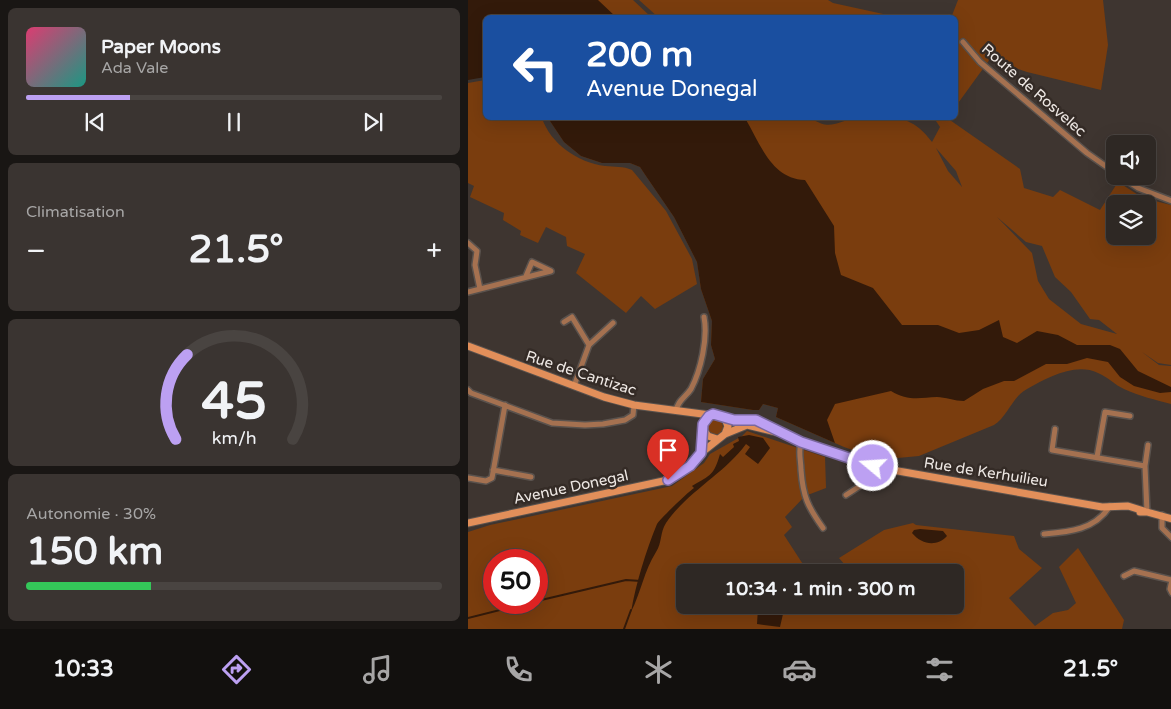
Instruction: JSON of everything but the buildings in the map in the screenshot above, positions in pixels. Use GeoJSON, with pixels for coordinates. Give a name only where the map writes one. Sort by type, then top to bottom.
{"type":"FeatureCollection","features":[{"type":"Feature","properties":{"kind":"main road","name":"Rue de Cantizac"},"geometry":{"type":"LineString","coordinates":[[468,346],[574,386],[634,406],[713,414]]}},
{"type":"Feature","properties":{"kind":"main road"},"geometry":{"type":"LineString","coordinates":[[689,413],[704,430],[712,438],[717,439],[726,434],[727,422],[722,416],[713,414],[705,419],[704,430],[701,453]]}},
{"type":"Feature","properties":{"kind":"main road","name":"Rue de Kerhuilieu"},"geometry":{"type":"LineString","coordinates":[[722,416],[737,420],[756,420],[778,430],[780,434]]}},
{"type":"Feature","properties":{"kind":"main road","name":"Rue de Kerhuilieu"},"geometry":{"type":"LineString","coordinates":[[726,434],[747,425],[780,434],[881,468],[1073,500],[1089,500],[1108,506],[1123,508],[1128,506],[1146,511]]}},
{"type":"Feature","properties":{"kind":"main road","name":"Avenue Donegal"},"geometry":{"type":"LineString","coordinates":[[468,523],[668,480],[690,466],[717,439]]}},
{"type":"Feature","properties":{"kind":"main road"},"geometry":{"type":"LineString","coordinates":[[1146,511],[1168,516]]}},
{"type":"Feature","properties":{"kind":"street","name":"Route de Rosvelec"},"geometry":{"type":"LineString","coordinates":[[963,42],[980,62],[1087,153],[1106,166]]}},
{"type":"Feature","properties":{"kind":"street"},"geometry":{"type":"LineString","coordinates":[[1134,185],[1172,201]]}},
{"type":"Feature","properties":{"kind":"street"},"geometry":{"type":"LineString","coordinates":[[468,243],[476,252],[474,265],[480,289]]}},
{"type":"Feature","properties":{"kind":"street"},"geometry":{"type":"LineString","coordinates":[[468,292],[489,288],[526,276]]}},
{"type":"Feature","properties":{"kind":"street"},"geometry":{"type":"LineString","coordinates":[[564,322],[572,317],[589,345]]}},
{"type":"Feature","properties":{"kind":"street"},"geometry":{"type":"LineString","coordinates":[[676,411],[678,404],[690,389],[696,375],[706,330],[704,317]]}},
{"type":"Feature","properties":{"kind":"street"},"geometry":{"type":"LineString","coordinates":[[574,386],[589,345],[613,323]]}},
{"type":"Feature","properties":{"kind":"street"},"geometry":{"type":"LineString","coordinates":[[468,390],[552,423],[585,426],[625,420],[633,415],[634,406]]}},
{"type":"Feature","properties":{"kind":"street"},"geometry":{"type":"LineString","coordinates":[[468,478],[486,481],[492,478],[505,405]]}},
{"type":"Feature","properties":{"kind":"street"},"geometry":{"type":"LineString","coordinates":[[1097,457],[1105,412],[1130,416]]}},
{"type":"Feature","properties":{"kind":"street"},"geometry":{"type":"LineString","coordinates":[[1055,429],[1052,450],[1145,466]]}},
{"type":"Feature","properties":{"kind":"street"},"geometry":{"type":"LineString","coordinates":[[801,442],[802,491],[810,510],[823,528]]}},
{"type":"Feature","properties":{"kind":"street"},"geometry":{"type":"LineString","coordinates":[[1146,511],[1145,466],[1148,445]]}},
{"type":"Feature","properties":{"kind":"street"},"geometry":{"type":"LineString","coordinates":[[846,496],[877,476],[881,468]]}},
{"type":"Feature","properties":{"kind":"street"},"geometry":{"type":"LineString","coordinates":[[493,470],[531,477]]}},
{"type":"Feature","properties":{"kind":"street"},"geometry":{"type":"LineString","coordinates":[[1044,534],[1078,531],[1104,515],[1108,506]]}},
{"type":"Feature","properties":{"kind":"street"},"geometry":{"type":"LineString","coordinates":[[1168,516],[1162,528],[1172,538]]}},
{"type":"Feature","properties":{"kind":"street"},"geometry":{"type":"LineString","coordinates":[[1124,576],[1134,571],[1172,580],[1170,590],[1172,593]]}},
{"type":"Feature","properties":{"kind":"shaded area"},"geometry":{"type":"Polygon","coordinates":[[[468,0],[633,0],[649,15],[483,15],[468,0]]]}},
{"type":"Feature","properties":{"kind":"shaded area"},"geometry":{"type":"Polygon","coordinates":[[[468,0],[598,0],[614,15],[483,15],[483,77],[468,80],[468,0]]]}},
{"type":"Feature","properties":{"kind":"shaded area"},"geometry":{"type":"Polygon","coordinates":[[[639,0],[828,0],[833,3],[888,15],[656,15],[639,0]]]}},
{"type":"Feature","properties":{"kind":"shaded area"},"geometry":{"type":"Polygon","coordinates":[[[958,0],[1103,0],[1108,45],[1101,90],[1027,72],[990,59],[958,103],[958,15],[952,15],[958,0]]]}},
{"type":"Feature","properties":{"kind":"shaded area"},"geometry":{"type":"Polygon","coordinates":[[[483,80],[483,120],[543,120],[551,136],[575,156],[595,164],[632,170],[666,211],[692,259],[697,284],[655,309],[641,296],[626,313],[576,273],[585,254],[567,246],[566,237],[546,227],[538,243],[520,235],[521,231],[503,220],[504,213],[470,197],[474,186],[468,183],[468,83],[483,80]]]}},
{"type":"Feature","properties":{"kind":"shaded area"},"geometry":{"type":"Polygon","coordinates":[[[549,120],[634,120],[643,122],[685,151],[725,186],[748,219],[767,255],[760,286],[765,292],[779,297],[790,311],[795,321],[796,339],[800,345],[810,347],[830,337],[841,335],[848,342],[866,350],[914,359],[931,378],[946,385],[950,383],[957,366],[968,355],[981,357],[996,368],[1006,371],[1030,347],[1042,344],[1062,358],[1075,358],[1083,352],[1106,355],[1129,380],[1152,387],[1154,384],[1131,377],[1122,368],[1114,354],[1106,350],[1087,348],[1063,354],[1049,343],[1040,340],[1029,343],[1005,367],[999,366],[982,351],[967,351],[942,380],[932,375],[922,361],[913,354],[893,353],[883,347],[860,343],[839,329],[833,329],[821,334],[810,343],[802,342],[798,335],[798,316],[786,295],[764,286],[773,246],[771,238],[749,201],[717,159],[695,142],[659,120],[814,120],[828,125],[849,120],[902,120],[912,123],[919,128],[932,142],[940,127],[935,120],[950,120],[1020,169],[1024,188],[1053,197],[1060,190],[1100,210],[1106,201],[1106,245],[1156,245],[1156,201],[1171,205],[1171,365],[1158,363],[1142,352],[1159,365],[1171,366],[1171,404],[1130,391],[1098,373],[1080,369],[1071,370],[1052,376],[1022,392],[1003,417],[994,425],[919,456],[887,459],[875,458],[844,447],[776,417],[778,408],[763,404],[759,410],[753,410],[701,402],[703,379],[715,359],[711,345],[712,321],[701,289],[697,262],[674,217],[640,167],[630,163],[602,163],[581,156],[564,142],[549,120]],[[936,148],[948,171],[962,187],[956,171],[936,148]],[[997,217],[1032,253],[1038,281],[1049,299],[1081,324],[1117,334],[1099,320],[1090,319],[1071,292],[1055,277],[1042,246],[1026,242],[997,217]]]}},
{"type":"Feature","properties":{"kind":"shaded area"},"geometry":{"type":"Polygon","coordinates":[[[549,120],[746,120],[775,167],[793,178],[805,180],[834,226],[835,253],[841,275],[873,288],[902,325],[938,325],[959,333],[979,330],[999,320],[1003,337],[1017,343],[1037,331],[1058,335],[1077,345],[1110,345],[1120,349],[1138,371],[1171,387],[1171,392],[1160,393],[1134,386],[1120,377],[1108,362],[1087,358],[1067,364],[1046,364],[1014,381],[1004,381],[983,389],[964,401],[940,397],[908,398],[891,391],[835,404],[827,420],[835,443],[776,417],[778,408],[763,404],[759,410],[753,410],[701,402],[703,379],[715,359],[711,345],[712,321],[701,289],[697,262],[674,217],[640,167],[630,163],[602,163],[581,156],[564,142],[549,120]]]}},
{"type":"Feature","properties":{"kind":"shaded area"},"geometry":{"type":"Polygon","coordinates":[[[1116,185],[1123,185],[1138,195],[1110,195],[1116,185]]]}},
{"type":"Feature","properties":{"kind":"shaded area"},"geometry":{"type":"Polygon","coordinates":[[[712,419],[718,419],[723,424],[721,433],[712,435],[707,430],[707,424],[712,419]]]}},
{"type":"Feature","properties":{"kind":"shaded area"},"geometry":{"type":"Polygon","coordinates":[[[747,431],[825,457],[826,488],[805,496],[785,517],[792,527],[784,535],[803,564],[676,564],[676,614],[964,614],[964,564],[844,564],[839,558],[884,530],[913,523],[916,525],[1014,536],[1019,549],[1042,568],[1009,598],[1035,626],[1053,613],[1068,610],[1076,603],[1059,567],[1078,548],[1124,620],[1122,629],[468,629],[468,532],[490,525],[672,486],[704,463],[710,454],[742,436],[747,431]]]}},
{"type":"Feature","properties":{"kind":"shaded area"},"geometry":{"type":"Polygon","coordinates":[[[749,435],[763,438],[770,448],[758,464],[745,454],[750,447],[746,444],[727,465],[675,512],[664,526],[658,549],[648,567],[631,612],[642,567],[657,524],[694,488],[692,486],[711,474],[720,454],[723,457],[734,447],[733,444],[739,441],[738,437],[749,435]]]}},
{"type":"Feature","properties":{"kind":"shaded area"},"geometry":{"type":"Polygon","coordinates":[[[914,530],[943,531],[947,536],[939,542],[925,542],[912,533],[914,530]]]}},
{"type":"Feature","properties":{"kind":"shaded area"},"geometry":{"type":"Polygon","coordinates":[[[758,614],[783,614],[780,627],[757,624],[758,614]]]}},
{"type":"Feature","properties":{"kind":"waterway"},"geometry":{"type":"LineString","coordinates":[[548,598],[626,580],[641,581]]}},
{"type":"Feature","properties":{"kind":"waterway"},"geometry":{"type":"LineString","coordinates":[[624,629],[631,610]]}},
{"type":"Feature","properties":{"kind":"waterway"},"geometry":{"type":"LineString","coordinates":[[468,618],[484,614]]}},
{"type":"Feature","properties":{"kind":"route"},"geometry":{"type":"LineString","coordinates":[[668,480],[690,466],[701,453],[704,432],[703,424],[705,419],[713,414],[734,420],[756,420],[778,430],[780,434],[873,466]]}}]}
